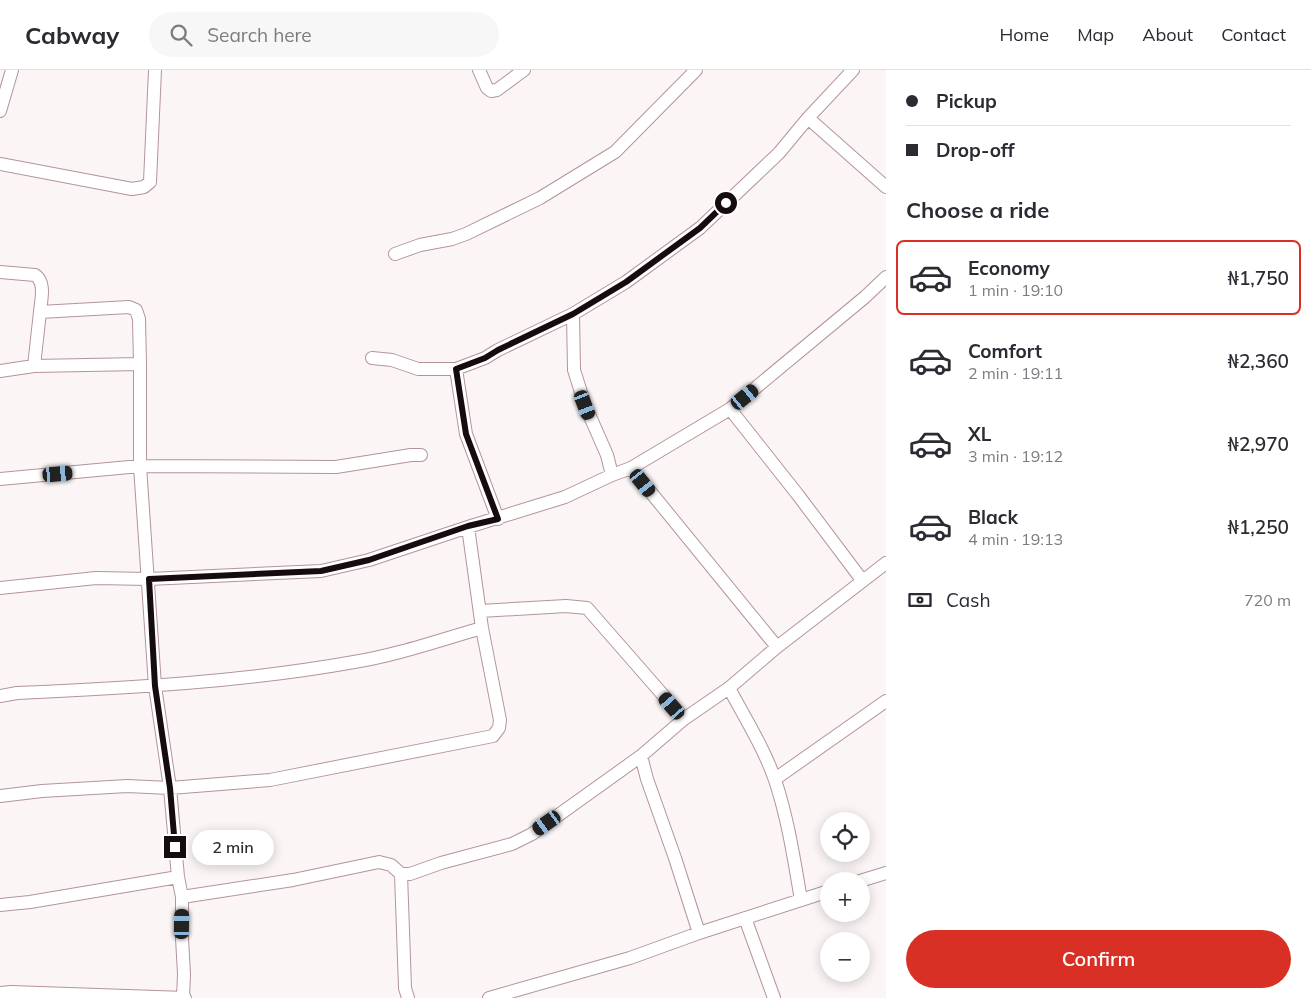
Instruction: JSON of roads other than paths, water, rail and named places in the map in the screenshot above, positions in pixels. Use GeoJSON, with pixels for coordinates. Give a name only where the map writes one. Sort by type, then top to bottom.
{"type":"FeatureCollection","features":[{"type":"Feature","properties":{"kind":"street"},"geometry":{"type":"LineString","coordinates":[[0,112],[12,70]]}},
{"type":"Feature","properties":{"kind":"street"},"geometry":{"type":"LineString","coordinates":[[0,164],[132,189],[144,187],[150,182],[155,70]]}},
{"type":"Feature","properties":{"kind":"street"},"geometry":{"type":"LineString","coordinates":[[479,70],[487,88],[491,90],[497,90],[524,70]]}},
{"type":"Feature","properties":{"kind":"street"},"geometry":{"type":"LineString","coordinates":[[395,254],[420,245],[452,239],[466,234],[540,198],[615,152],[696,70]]}},
{"type":"Feature","properties":{"kind":"street"},"geometry":{"type":"LineString","coordinates":[[372,358],[392,360],[418,369],[456,369],[485,358],[573,314],[626,282],[700,228],[779,153],[808,118],[853,70]]}},
{"type":"Feature","properties":{"kind":"street"},"geometry":{"type":"LineString","coordinates":[[808,118],[886,187]]}},
{"type":"Feature","properties":{"kind":"street"},"geometry":{"type":"LineString","coordinates":[[0,272],[35,275],[42,283],[34,366]]}},
{"type":"Feature","properties":{"kind":"street"},"geometry":{"type":"LineString","coordinates":[[0,588],[96,578],[149,579],[321,571],[369,560],[468,526],[498,519],[566,497],[631,468],[730,409],[865,297],[886,277]]}},
{"type":"Feature","properties":{"kind":"street"},"geometry":{"type":"LineString","coordinates":[[0,993],[184,998],[182,897],[178,877],[170,788],[155,686],[140,466],[138,319],[136,310],[129,307],[40,312]]}},
{"type":"Feature","properties":{"kind":"street"},"geometry":{"type":"LineString","coordinates":[[573,314],[574,370],[588,412],[607,455],[612,475]]}},
{"type":"Feature","properties":{"kind":"street"},"geometry":{"type":"LineString","coordinates":[[0,371],[34,366],[140,364]]}},
{"type":"Feature","properties":{"kind":"street"},"geometry":{"type":"LineString","coordinates":[[456,369],[466,434],[498,519]]}},
{"type":"Feature","properties":{"kind":"street"},"geometry":{"type":"LineString","coordinates":[[730,409],[862,580]]}},
{"type":"Feature","properties":{"kind":"street"},"geometry":{"type":"LineString","coordinates":[[0,479],[140,466],[336,467],[421,455]]}},
{"type":"Feature","properties":{"kind":"street"},"geometry":{"type":"LineString","coordinates":[[631,468],[777,647]]}},
{"type":"Feature","properties":{"kind":"street"},"geometry":{"type":"LineString","coordinates":[[0,796],[42,791],[127,786],[170,788],[270,780],[494,736],[499,728],[500,720],[482,628],[468,526]]}},
{"type":"Feature","properties":{"kind":"street"},"geometry":{"type":"LineString","coordinates":[[400,874],[410,874],[441,863],[512,844],[532,834],[641,756],[684,720],[729,688],[777,647],[886,562]]}},
{"type":"Feature","properties":{"kind":"street"},"geometry":{"type":"LineString","coordinates":[[480,611],[566,606],[586,608],[684,720]]}},
{"type":"Feature","properties":{"kind":"street"},"geometry":{"type":"LineString","coordinates":[[0,696],[17,693],[155,686],[252,677],[353,662],[482,628]]}},
{"type":"Feature","properties":{"kind":"street"},"geometry":{"type":"LineString","coordinates":[[729,688],[762,748],[775,779],[788,824],[801,900]]}},
{"type":"Feature","properties":{"kind":"street"},"geometry":{"type":"LineString","coordinates":[[775,779],[886,701]]}},
{"type":"Feature","properties":{"kind":"street"},"geometry":{"type":"LineString","coordinates":[[641,756],[699,933]]}},
{"type":"Feature","properties":{"kind":"street"},"geometry":{"type":"LineString","coordinates":[[182,897],[293,880],[380,862],[391,865],[400,874],[405,988],[408,998]]}},
{"type":"Feature","properties":{"kind":"street"},"geometry":{"type":"LineString","coordinates":[[870,878],[886,873]]}},
{"type":"Feature","properties":{"kind":"street"},"geometry":{"type":"LineString","coordinates":[[0,904],[30,902],[178,877]]}},
{"type":"Feature","properties":{"kind":"street"},"geometry":{"type":"LineString","coordinates":[[489,998],[630,958],[699,933],[820,894]]}},
{"type":"Feature","properties":{"kind":"street"},"geometry":{"type":"LineString","coordinates":[[745,918],[774,998]]}}]}
